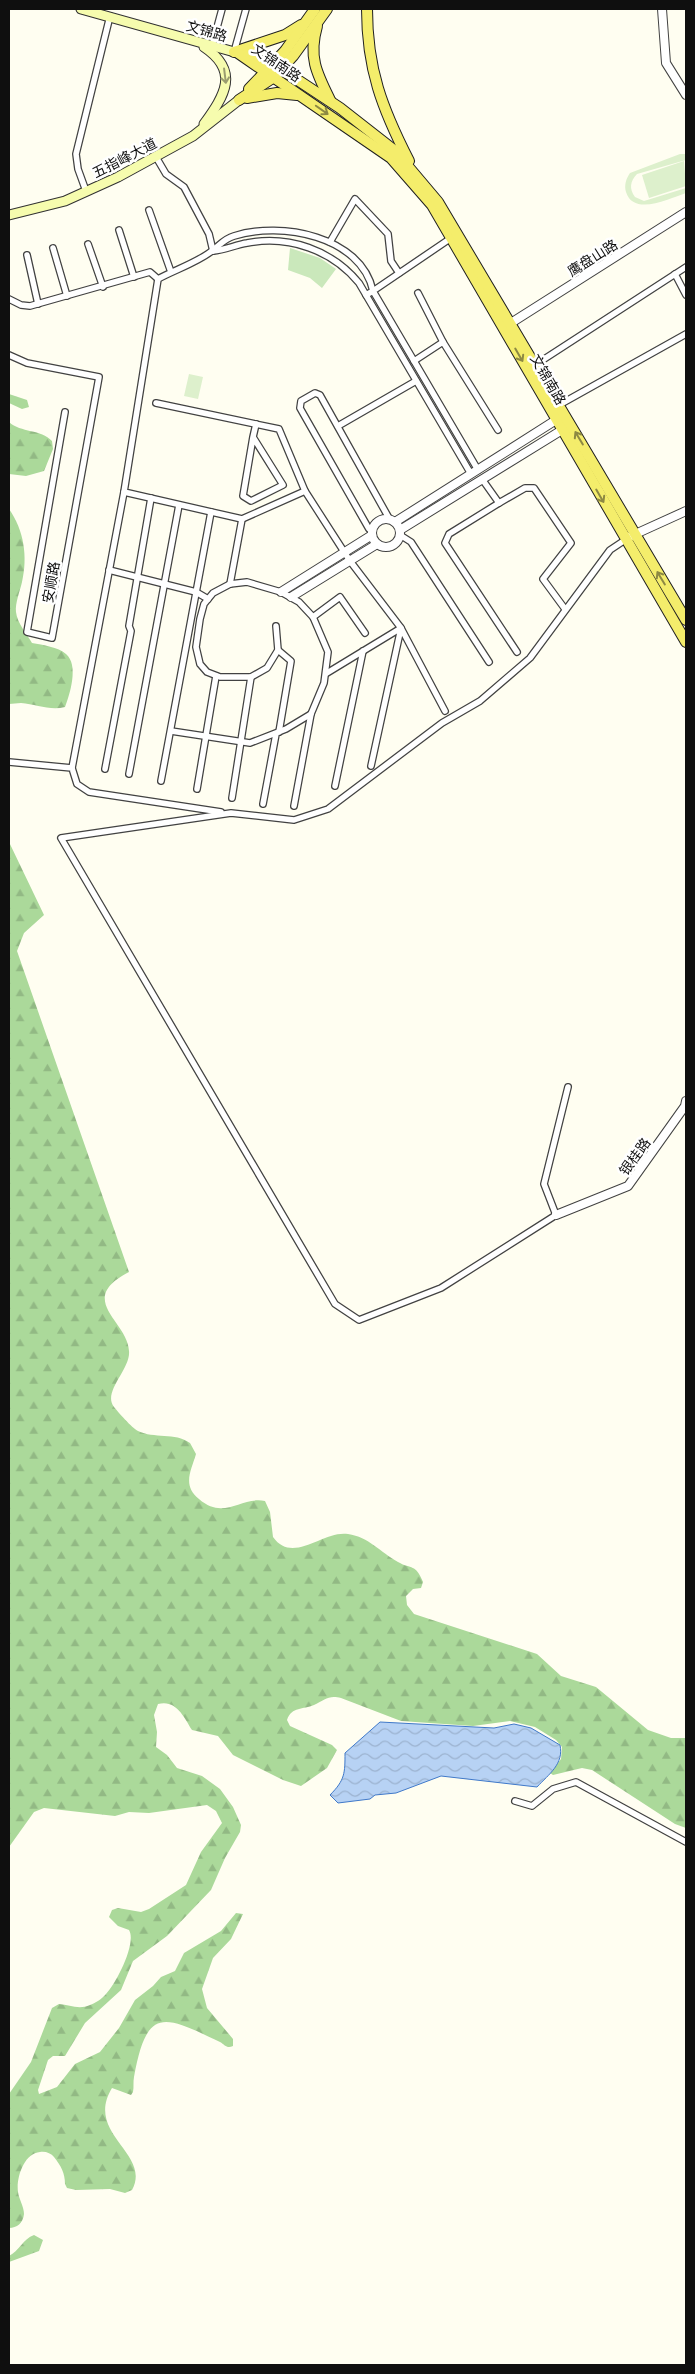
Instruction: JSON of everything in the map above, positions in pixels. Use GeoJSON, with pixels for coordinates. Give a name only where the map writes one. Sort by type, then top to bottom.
{"type":"FeatureCollection","features":[{"type":"Feature","properties":{"kind":"main road","name":"文锦路"},"geometry":{"type":"LineString","coordinates":[[81,9],[236,53]]}},
{"type":"Feature","properties":{"kind":"main road"},"geometry":{"type":"LineString","coordinates":[[273,70],[315,9]]}},
{"type":"Feature","properties":{"kind":"main road"},"geometry":{"type":"LineString","coordinates":[[239,100],[273,70],[319,20],[326,9]]}},
{"type":"Feature","properties":{"kind":"main road"},"geometry":{"type":"LineString","coordinates":[[367,9],[367,39],[373,74],[387,118],[418,178]]}},
{"type":"Feature","properties":{"kind":"main road"},"geometry":{"type":"LineString","coordinates":[[319,20],[312,47],[314,62],[318,77],[330,101]]}},
{"type":"Feature","properties":{"kind":"main road"},"geometry":{"type":"LineString","coordinates":[[236,53],[285,35],[306,22]]}},
{"type":"Feature","properties":{"kind":"main road"},"geometry":{"type":"LineString","coordinates":[[195,41],[214,53],[222,63],[226,76],[225,90],[220,102],[198,133]]}},
{"type":"Feature","properties":{"kind":"main road","name":"文锦南路"},"geometry":{"type":"LineString","coordinates":[[236,53],[273,70],[330,101],[395,151],[438,202],[686,620]]}},
{"type":"Feature","properties":{"kind":"main road","name":"文锦南路"},"geometry":{"type":"LineString","coordinates":[[273,70],[301,96],[391,158],[432,205],[686,642]]}},
{"type":"Feature","properties":{"kind":"main road"},"geometry":{"type":"LineString","coordinates":[[239,100],[277,93],[301,96]]}},
{"type":"Feature","properties":{"kind":"main road","name":"五指峰大道"},"geometry":{"type":"LineString","coordinates":[[9,215],[64,201],[156,157],[198,133],[239,100]]}},
{"type":"Feature","properties":{"kind":"street"},"geometry":{"type":"LineString","coordinates":[[212,46],[222,9]]}},
{"type":"Feature","properties":{"kind":"street"},"geometry":{"type":"LineString","coordinates":[[236,53],[246,9]]}},
{"type":"Feature","properties":{"kind":"street"},"geometry":{"type":"LineString","coordinates":[[662,9],[666,63],[686,95]]}},
{"type":"Feature","properties":{"kind":"street"},"geometry":{"type":"LineString","coordinates":[[86,191],[78,169],[76,154],[110,16]]}},
{"type":"Feature","properties":{"kind":"street"},"geometry":{"type":"LineString","coordinates":[[156,157],[166,174],[184,187],[209,234],[213,251]]}},
{"type":"Feature","properties":{"kind":"street"},"geometry":{"type":"LineString","coordinates":[[321,252],[355,198],[388,234],[391,261],[399,273]]}},
{"type":"Feature","properties":{"kind":"street"},"geometry":{"type":"LineString","coordinates":[[150,210],[171,272]]}},
{"type":"Feature","properties":{"kind":"street","name":"鹰盘山路"},"geometry":{"type":"LineString","coordinates":[[511,324],[686,212]]}},
{"type":"Feature","properties":{"kind":"street"},"geometry":{"type":"LineString","coordinates":[[119,230],[134,277]]}},
{"type":"Feature","properties":{"kind":"street"},"geometry":{"type":"LineString","coordinates":[[213,251],[222,240],[241,234],[286,230],[328,241],[353,258],[370,277],[373,291],[475,472]]}},
{"type":"Feature","properties":{"kind":"street"},"geometry":{"type":"LineString","coordinates":[[241,234],[243,244]]}},
{"type":"Feature","properties":{"kind":"street"},"geometry":{"type":"LineString","coordinates":[[366,295],[451,238]]}},
{"type":"Feature","properties":{"kind":"street"},"geometry":{"type":"LineString","coordinates":[[158,279],[213,251],[273,240],[307,246],[321,252],[345,267],[359,283],[416,381],[475,472],[499,504]]}},
{"type":"Feature","properties":{"kind":"street"},"geometry":{"type":"LineString","coordinates":[[88,244],[103,287]]}},
{"type":"Feature","properties":{"kind":"street"},"geometry":{"type":"LineString","coordinates":[[53,248],[67,296]]}},
{"type":"Feature","properties":{"kind":"street"},"geometry":{"type":"LineString","coordinates":[[27,255],[38,304]]}},
{"type":"Feature","properties":{"kind":"street"},"geometry":{"type":"LineString","coordinates":[[345,267],[353,258]]}},
{"type":"Feature","properties":{"kind":"street"},"geometry":{"type":"LineString","coordinates":[[535,365],[686,267]]}},
{"type":"Feature","properties":{"kind":"street"},"geometry":{"type":"LineString","coordinates":[[9,300],[21,305],[38,304],[103,287],[150,272],[158,279]]}},
{"type":"Feature","properties":{"kind":"street"},"geometry":{"type":"LineString","coordinates":[[675,274],[686,294]]}},
{"type":"Feature","properties":{"kind":"street"},"geometry":{"type":"LineString","coordinates":[[158,279],[124,492],[72,768],[77,784],[89,792],[231,813],[294,820],[328,809],[442,723],[480,701],[530,658],[610,550],[636,534],[686,511]]}},
{"type":"Feature","properties":{"kind":"street"},"geometry":{"type":"LineString","coordinates":[[418,293],[443,342],[498,430]]}},
{"type":"Feature","properties":{"kind":"street"},"geometry":{"type":"LineString","coordinates":[[559,405],[686,334]]}},
{"type":"Feature","properties":{"kind":"street"},"geometry":{"type":"LineString","coordinates":[[414,361],[443,342]]}},
{"type":"Feature","properties":{"kind":"street","name":"安顺路"},"geometry":{"type":"LineString","coordinates":[[9,355],[27,362],[99,377],[52,638],[27,632],[65,412]]}},
{"type":"Feature","properties":{"kind":"street"},"geometry":{"type":"LineString","coordinates":[[338,426],[416,381]]}},
{"type":"Feature","properties":{"kind":"street"},"geometry":{"type":"LineString","coordinates":[[489,662],[410,542],[400,533],[320,395],[315,393],[301,401],[300,408],[378,544],[384,547],[393,546],[400,533],[481,480],[559,425]]}},
{"type":"Feature","properties":{"kind":"street"},"geometry":{"type":"LineString","coordinates":[[156,403],[279,429],[305,491],[350,561],[401,628],[445,711]]}},
{"type":"Feature","properties":{"kind":"street"},"geometry":{"type":"LineString","coordinates":[[253,437],[283,485],[251,501],[243,496],[253,437],[256,424]]}},
{"type":"Feature","properties":{"kind":"street"},"geometry":{"type":"LineString","coordinates":[[281,592],[372,533],[378,522],[393,521],[559,425]]}},
{"type":"Feature","properties":{"kind":"street"},"geometry":{"type":"LineString","coordinates":[[517,652],[445,543],[449,534],[525,488],[534,488],[571,543],[543,579],[566,609]]}},
{"type":"Feature","properties":{"kind":"street"},"geometry":{"type":"LineString","coordinates":[[124,492],[242,519],[305,491]]}},
{"type":"Feature","properties":{"kind":"street"},"geometry":{"type":"LineString","coordinates":[[105,769],[131,631],[129,626],[151,498]]}},
{"type":"Feature","properties":{"kind":"street"},"geometry":{"type":"LineString","coordinates":[[129,774],[179,504]]}},
{"type":"Feature","properties":{"kind":"street"},"geometry":{"type":"LineString","coordinates":[[161,781],[211,512]]}},
{"type":"Feature","properties":{"kind":"street"},"geometry":{"type":"LineString","coordinates":[[230,584],[242,519]]}},
{"type":"Feature","properties":{"kind":"street"},"geometry":{"type":"LineString","coordinates":[[291,597],[378,544]]}},
{"type":"Feature","properties":{"kind":"street"},"geometry":{"type":"LineString","coordinates":[[110,570],[196,592],[208,599]]}},
{"type":"Feature","properties":{"kind":"street"},"geometry":{"type":"LineString","coordinates":[[276,626],[278,650],[267,668],[251,677],[220,677],[207,672],[200,664],[196,648],[200,619],[208,599],[213,593],[230,584],[248,582],[281,592],[291,597],[313,617],[328,652],[326,673],[319,698],[311,714],[294,806]]}},
{"type":"Feature","properties":{"kind":"street"},"geometry":{"type":"LineString","coordinates":[[313,617],[340,597],[365,632]]}},
{"type":"Feature","properties":{"kind":"street"},"geometry":{"type":"LineString","coordinates":[[326,673],[401,628]]}},
{"type":"Feature","properties":{"kind":"street"},"geometry":{"type":"LineString","coordinates":[[371,766],[401,628]]}},
{"type":"Feature","properties":{"kind":"street"},"geometry":{"type":"LineString","coordinates":[[263,804],[291,661],[278,650]]}},
{"type":"Feature","properties":{"kind":"street"},"geometry":{"type":"LineString","coordinates":[[335,786],[363,651]]}},
{"type":"Feature","properties":{"kind":"street"},"geometry":{"type":"LineString","coordinates":[[197,789],[216,676]]}},
{"type":"Feature","properties":{"kind":"street"},"geometry":{"type":"LineString","coordinates":[[232,798],[251,677]]}},
{"type":"Feature","properties":{"kind":"street"},"geometry":{"type":"LineString","coordinates":[[171,731],[250,743],[277,733],[311,714]]}},
{"type":"Feature","properties":{"kind":"street"},"geometry":{"type":"LineString","coordinates":[[9,762],[72,768]]}},
{"type":"Feature","properties":{"kind":"street"},"geometry":{"type":"LineString","coordinates":[[231,813],[61,838],[335,1304],[359,1320],[441,1288],[556,1215],[544,1184],[568,1087]]}},
{"type":"Feature","properties":{"kind":"street","name":"银桂路"},"geometry":{"type":"LineString","coordinates":[[556,1215],[628,1186],[685,1106],[686,1101]]}},
{"type":"Feature","properties":{"kind":"street"},"geometry":{"type":"LineString","coordinates":[[516,1801],[532,1806],[553,1789],[576,1782],[686,1842]]}},
{"type":"Feature","properties":{"kind":"green space"},"geometry":{"type":"Polygon","coordinates":[[[680,154],[686,154],[686,160],[637,174],[633,179],[631,188],[635,197],[644,201],[686,188],[686,193],[653,204],[644,205],[630,199],[625,187],[630,173],[680,154]]]}},
{"type":"Feature","properties":{"kind":"green space"},"geometry":{"type":"Polygon","coordinates":[[[684,161],[686,186],[649,198],[642,175],[684,161]]]}},
{"type":"Feature","properties":{"kind":"green space"},"geometry":{"type":"Polygon","coordinates":[[[290,248],[320,258],[336,269],[322,288],[310,278],[288,270],[290,248]]]}},
{"type":"Feature","properties":{"kind":"green space"},"geometry":{"type":"Polygon","coordinates":[[[189,374],[203,377],[198,399],[184,396],[189,374]]]}},
{"type":"Feature","properties":{"kind":"green space"},"geometry":{"type":"Polygon","coordinates":[[[9,394],[27,400],[29,407],[22,409],[9,403],[9,394]]]}},
{"type":"Feature","properties":{"kind":"green space"},"geometry":{"type":"Polygon","coordinates":[[[9,422],[19,428],[47,437],[52,441],[53,449],[44,471],[26,476],[9,474],[9,422]]]}},
{"type":"Feature","properties":{"kind":"green space"},"geometry":{"type":"Polygon","coordinates":[[[9,509],[21,535],[25,563],[16,605],[17,616],[32,643],[59,650],[70,659],[73,672],[65,707],[48,708],[21,703],[9,704],[9,509]]]}},
{"type":"Feature","properties":{"kind":"green space"},"geometry":{"type":"Polygon","coordinates":[[[9,842],[44,915],[24,933],[17,951],[129,1272],[113,1282],[106,1292],[105,1301],[108,1311],[126,1340],[129,1351],[126,1365],[112,1394],[111,1401],[114,1407],[138,1431],[151,1435],[171,1436],[190,1443],[196,1454],[190,1472],[189,1483],[194,1494],[208,1505],[216,1508],[225,1508],[256,1500],[265,1501],[270,1512],[273,1537],[281,1545],[290,1548],[309,1545],[338,1534],[348,1534],[362,1538],[398,1562],[418,1572],[423,1582],[421,1588],[413,1589],[406,1596],[407,1605],[414,1614],[537,1654],[561,1676],[596,1687],[648,1730],[671,1738],[686,1738],[686,1828],[675,1824],[592,1770],[582,1768],[553,1775],[550,1773],[561,1759],[562,1747],[556,1740],[535,1727],[510,1721],[473,1726],[401,1721],[341,1698],[330,1698],[295,1710],[287,1720],[290,1726],[332,1745],[337,1750],[327,1768],[301,1786],[283,1780],[233,1755],[218,1736],[192,1730],[179,1710],[170,1704],[158,1704],[154,1715],[157,1732],[156,1747],[167,1755],[177,1768],[202,1776],[220,1789],[233,1807],[241,1825],[240,1832],[225,1858],[211,1890],[167,1936],[133,1961],[121,1990],[85,2023],[65,2056],[53,2056],[48,2060],[38,2090],[39,2094],[57,2087],[75,2064],[100,2052],[119,2028],[135,2000],[161,1977],[175,1971],[184,1953],[221,1931],[236,1913],[243,1914],[231,1939],[213,1958],[202,1989],[207,2008],[233,2039],[233,2046],[228,2047],[200,2033],[171,2022],[160,2023],[152,2028],[145,2038],[139,2054],[133,2092],[131,2095],[112,2088],[106,2104],[106,2118],[111,2131],[133,2165],[136,2177],[132,2190],[125,2193],[110,2189],[76,2190],[67,2188],[59,2163],[53,2156],[50,2153],[44,2152],[34,2153],[25,2161],[18,2180],[18,2192],[24,2214],[22,2220],[15,2227],[9,2228],[9,2094],[31,2062],[52,2008],[59,2004],[78,2007],[86,2006],[104,1996],[120,1973],[128,1953],[131,1936],[129,1930],[118,1926],[109,1917],[112,1910],[118,1908],[141,1912],[149,1909],[186,1885],[201,1852],[222,1823],[216,1811],[207,1805],[149,1813],[129,1812],[115,1816],[44,1808],[34,1812],[9,1847],[9,842]]]}},
{"type":"Feature","properties":{"kind":"green space"},"geometry":{"type":"Polygon","coordinates":[[[34,2235],[43,2240],[39,2251],[9,2262],[9,2256],[34,2235]]]}},
{"type":"Feature","properties":{"kind":"water"},"geometry":{"type":"Polygon","coordinates":[[[380,1722],[494,1728],[514,1724],[531,1728],[560,1745],[560,1758],[551,1773],[537,1787],[441,1776],[396,1793],[375,1795],[370,1799],[338,1803],[330,1795],[339,1785],[343,1776],[345,1753],[380,1722]]]}}]}
